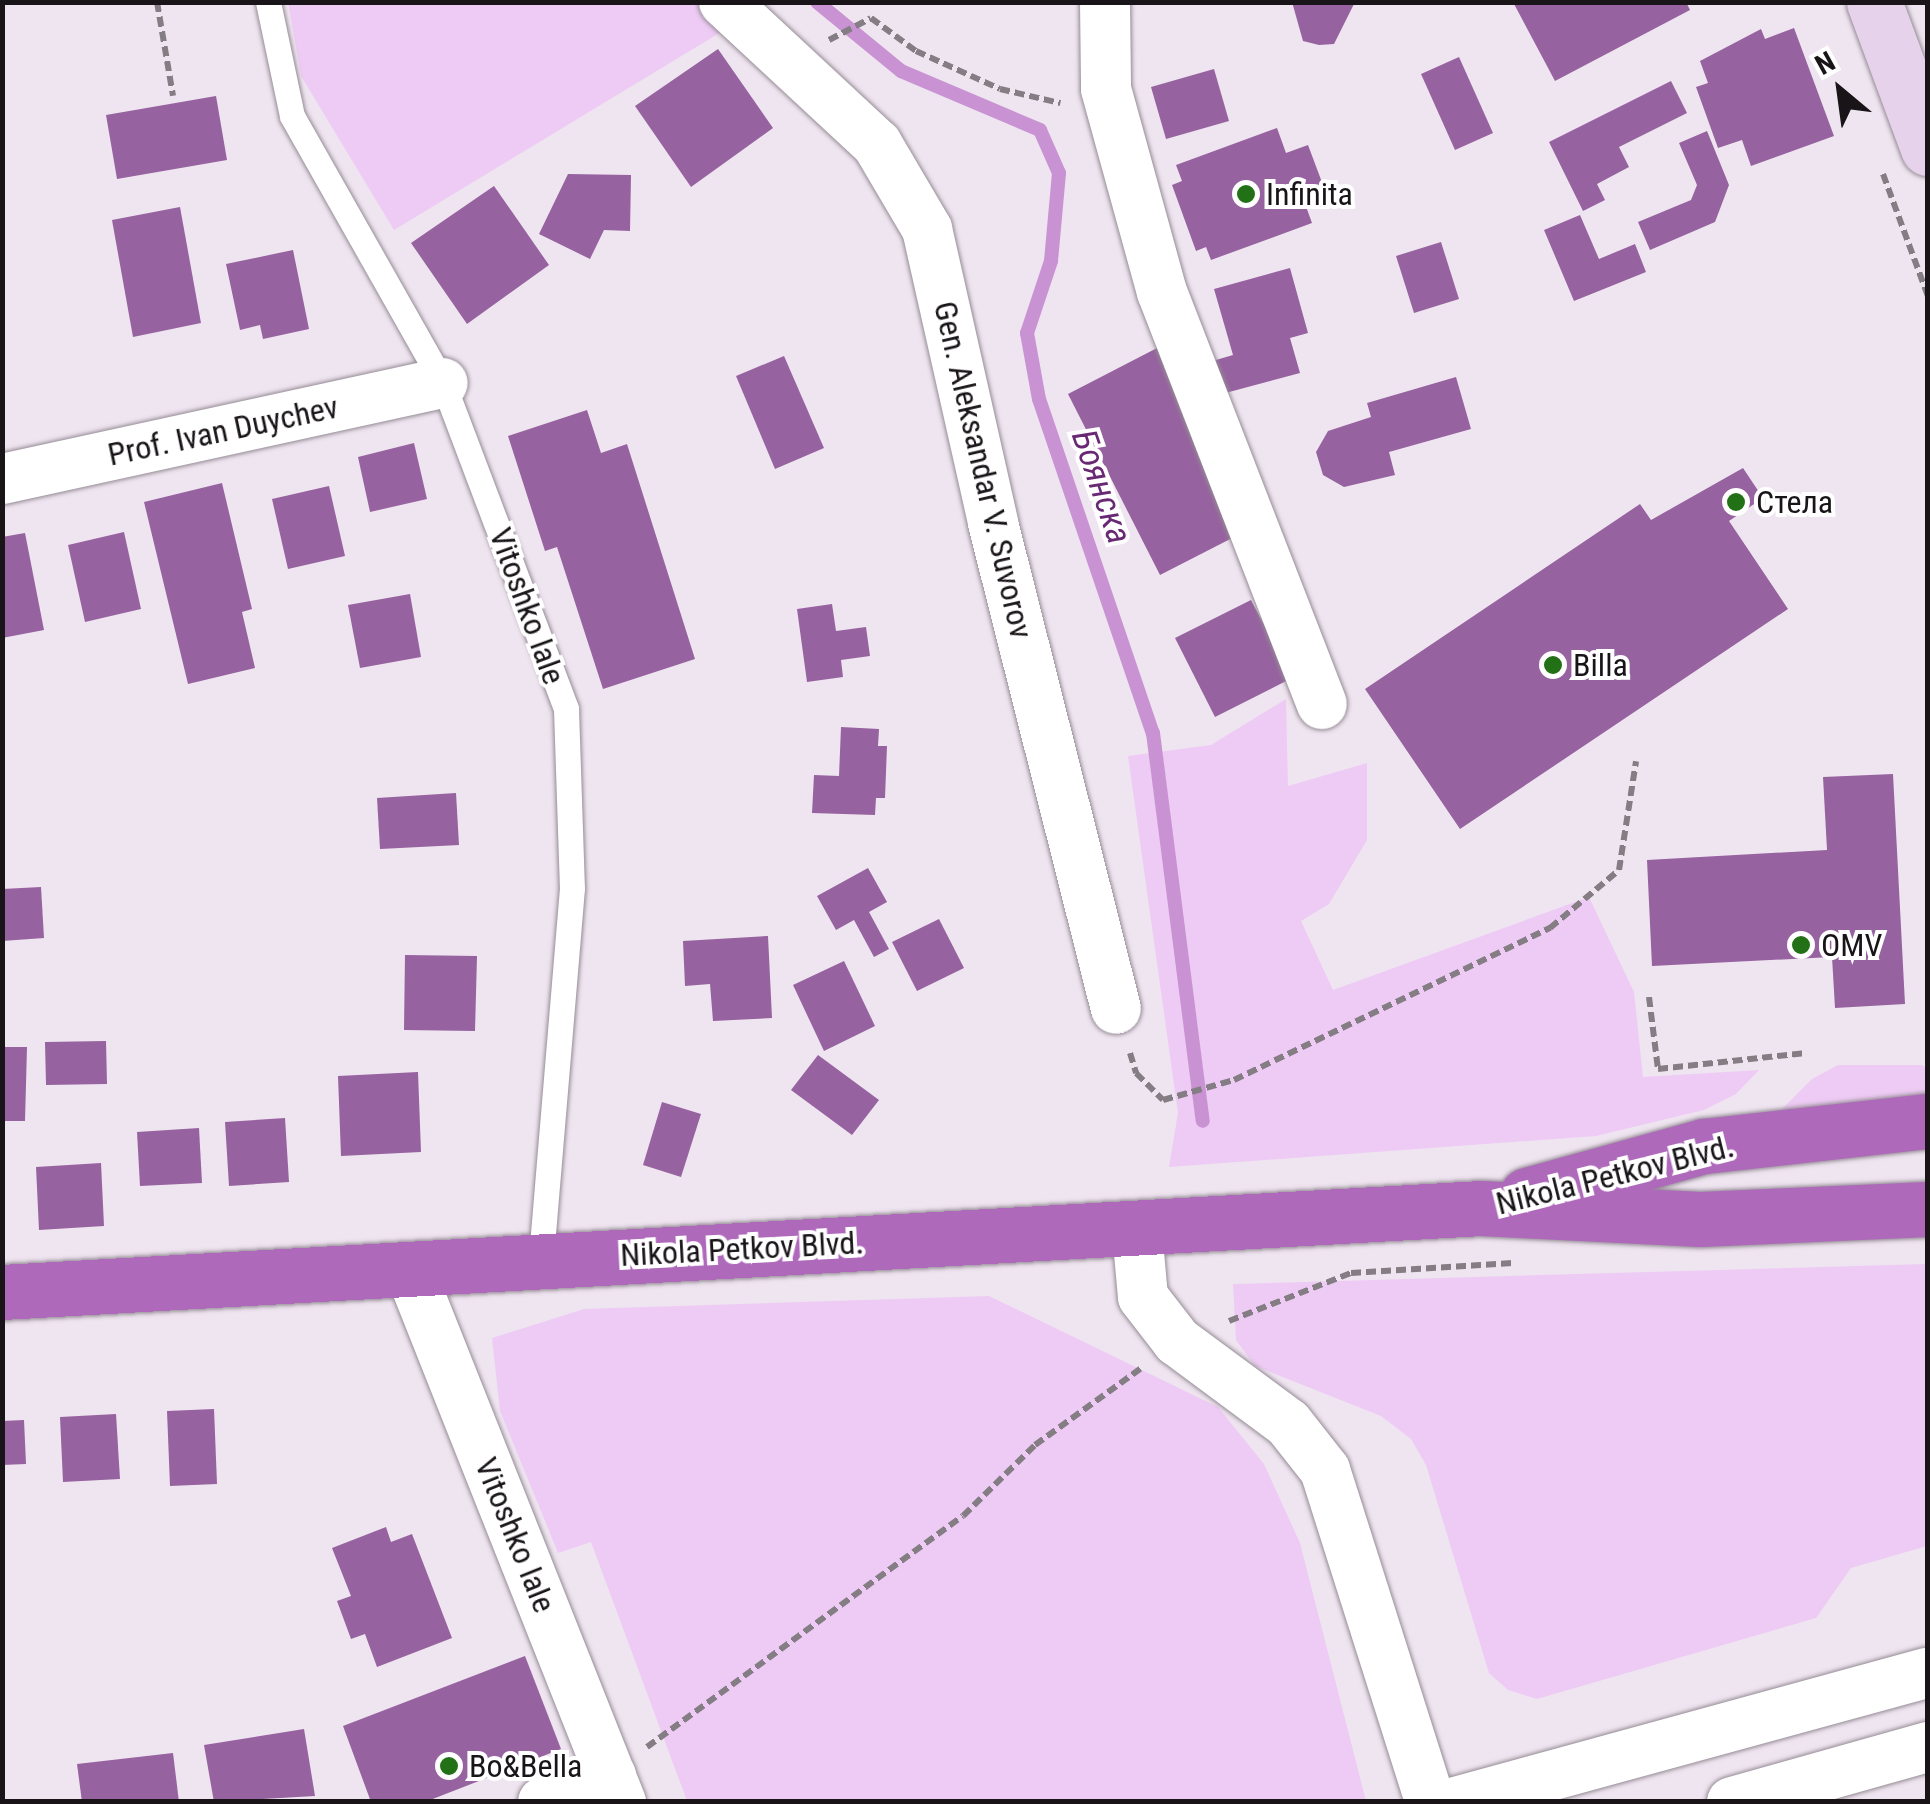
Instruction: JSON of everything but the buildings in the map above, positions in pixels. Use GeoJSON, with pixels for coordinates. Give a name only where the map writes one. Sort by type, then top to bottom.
{"type":"FeatureCollection","features":[{"type":"Feature","properties":{"kind":"highway","name":"Nikola Petkov Blvd."},"geometry":{"type":"LineString","coordinates":[[1481,1208],[1704,1146],[1928,1121]]}},
{"type":"Feature","properties":{"kind":"highway","name":"Nikola Petkov Blvd."},"geometry":{"type":"LineString","coordinates":[[2,1292],[541,1259],[1138,1231],[1481,1208],[1700,1219],[1928,1209]]}},
{"type":"Feature","properties":{"kind":"street","name":"Gen. Aleksandar V. Suvorov"},"geometry":{"type":"LineString","coordinates":[[724,2],[877,144],[927,229],[993,524],[1116,1009]]}},
{"type":"Feature","properties":{"kind":"street"},"geometry":{"type":"LineString","coordinates":[[1105,2],[1106,89],[1162,292],[1322,704]]}},
{"type":"Feature","properties":{"kind":"street"},"geometry":{"type":"LineString","coordinates":[[1874,2],[1928,148]]}},
{"type":"Feature","properties":{"kind":"street","name":"Prof. Ivan Duychev"},"geometry":{"type":"LineString","coordinates":[[2,479],[443,383]]}},
{"type":"Feature","properties":{"kind":"street"},"geometry":{"type":"LineString","coordinates":[[1138,1231],[1144,1296],[1178,1341],[1288,1423],[1325,1470],[1430,1802]]}},
{"type":"Feature","properties":{"kind":"street","name":"Vitoshko lale"},"geometry":{"type":"LineString","coordinates":[[409,1268],[616,1789]]}},
{"type":"Feature","properties":{"kind":"street"},"geometry":{"type":"LineString","coordinates":[[1455,1802],[1928,1674]]}},
{"type":"Feature","properties":{"kind":"street"},"geometry":{"type":"LineString","coordinates":[[1812,1705],[1844,1718],[1853,1734],[1847,1760],[1832,1774]]}},
{"type":"Feature","properties":{"kind":"street"},"geometry":{"type":"LineString","coordinates":[[1732,1802],[1928,1747]]}},
{"type":"Feature","properties":{"kind":"street"},"geometry":{"type":"LineString","coordinates":[[543,1802],[616,1789]]}},
{"type":"Feature","properties":{"kind":"lane","name":"Vitoshko lale"},"geometry":{"type":"LineString","coordinates":[[268,2],[292,116],[443,383],[566,709],[572,888],[541,1259]]}},
{"type":"Feature","properties":{"kind":"path"},"geometry":{"type":"LineString","coordinates":[[157,2],[173,96]]}},
{"type":"Feature","properties":{"kind":"path"},"geometry":{"type":"LineString","coordinates":[[871,18],[916,52],[1000,89],[1061,103],[1106,89]]}},
{"type":"Feature","properties":{"kind":"path"},"geometry":{"type":"LineString","coordinates":[[1116,1009],[1136,1073],[1162,1100],[1222,1083],[1550,928],[1618,870],[1636,760]]}},
{"type":"Feature","properties":{"kind":"path"},"geometry":{"type":"LineString","coordinates":[[1649,997],[1658,1069],[1806,1053]]}},
{"type":"Feature","properties":{"kind":"shaded area"},"geometry":{"type":"Polygon","coordinates":[[[288,2],[714,2],[736,23],[394,230],[301,76],[288,2]]]}},
{"type":"Feature","properties":{"kind":"shaded area"},"geometry":{"type":"Polygon","coordinates":[[[1286,699],[1288,786],[1367,763],[1367,840],[1329,904],[1301,921],[1333,990],[1589,897],[1634,992],[1643,1077],[1759,1070],[1736,1094],[1704,1110],[1596,1136],[1169,1167],[1178,1113],[1128,756],[1211,745],[1286,699]]]}},
{"type":"Feature","properties":{"kind":"shaded area"},"geometry":{"type":"Polygon","coordinates":[[[1838,1065],[1922,1065],[1927,1069],[1927,1098],[1768,1123],[1812,1079],[1838,1065]]]}},
{"type":"Feature","properties":{"kind":"shaded area"},"geometry":{"type":"Polygon","coordinates":[[[1927,1264],[1927,1546],[1851,1568],[1816,1618],[1537,1699],[1508,1690],[1489,1673],[1426,1465],[1411,1439],[1381,1416],[1255,1366],[1236,1340],[1233,1284],[1927,1264]]]}},
{"type":"Feature","properties":{"kind":"shaded area"},"geometry":{"type":"Polygon","coordinates":[[[989,1296],[1218,1407],[1264,1464],[1300,1543],[1366,1801],[687,1801],[591,1542],[558,1553],[500,1411],[492,1338],[584,1309],[989,1296]]]}},
{"type":"Feature","properties":{"kind":"waterway","name":"Боянска"},"geometry":{"type":"LineString","coordinates":[[817,2],[901,71],[1040,130],[1059,173],[1051,261],[1027,333],[1039,399],[1153,733],[1203,1121]]}},
{"type":"Feature","properties":{"kind":"place","name":"Infinita"},"geometry":{"type":"Point","coordinates":[1246,194]}},
{"type":"Feature","properties":{"kind":"place","name":"Стела"},"geometry":{"type":"Point","coordinates":[1736,502]}},
{"type":"Feature","properties":{"kind":"place","name":"Billa"},"geometry":{"type":"Point","coordinates":[1553,665]}},
{"type":"Feature","properties":{"kind":"place","name":"OMV"},"geometry":{"type":"Point","coordinates":[1801,945]}},
{"type":"Feature","properties":{"kind":"place","name":"Bo&Bella"},"geometry":{"type":"Point","coordinates":[449,1766]}}]}
